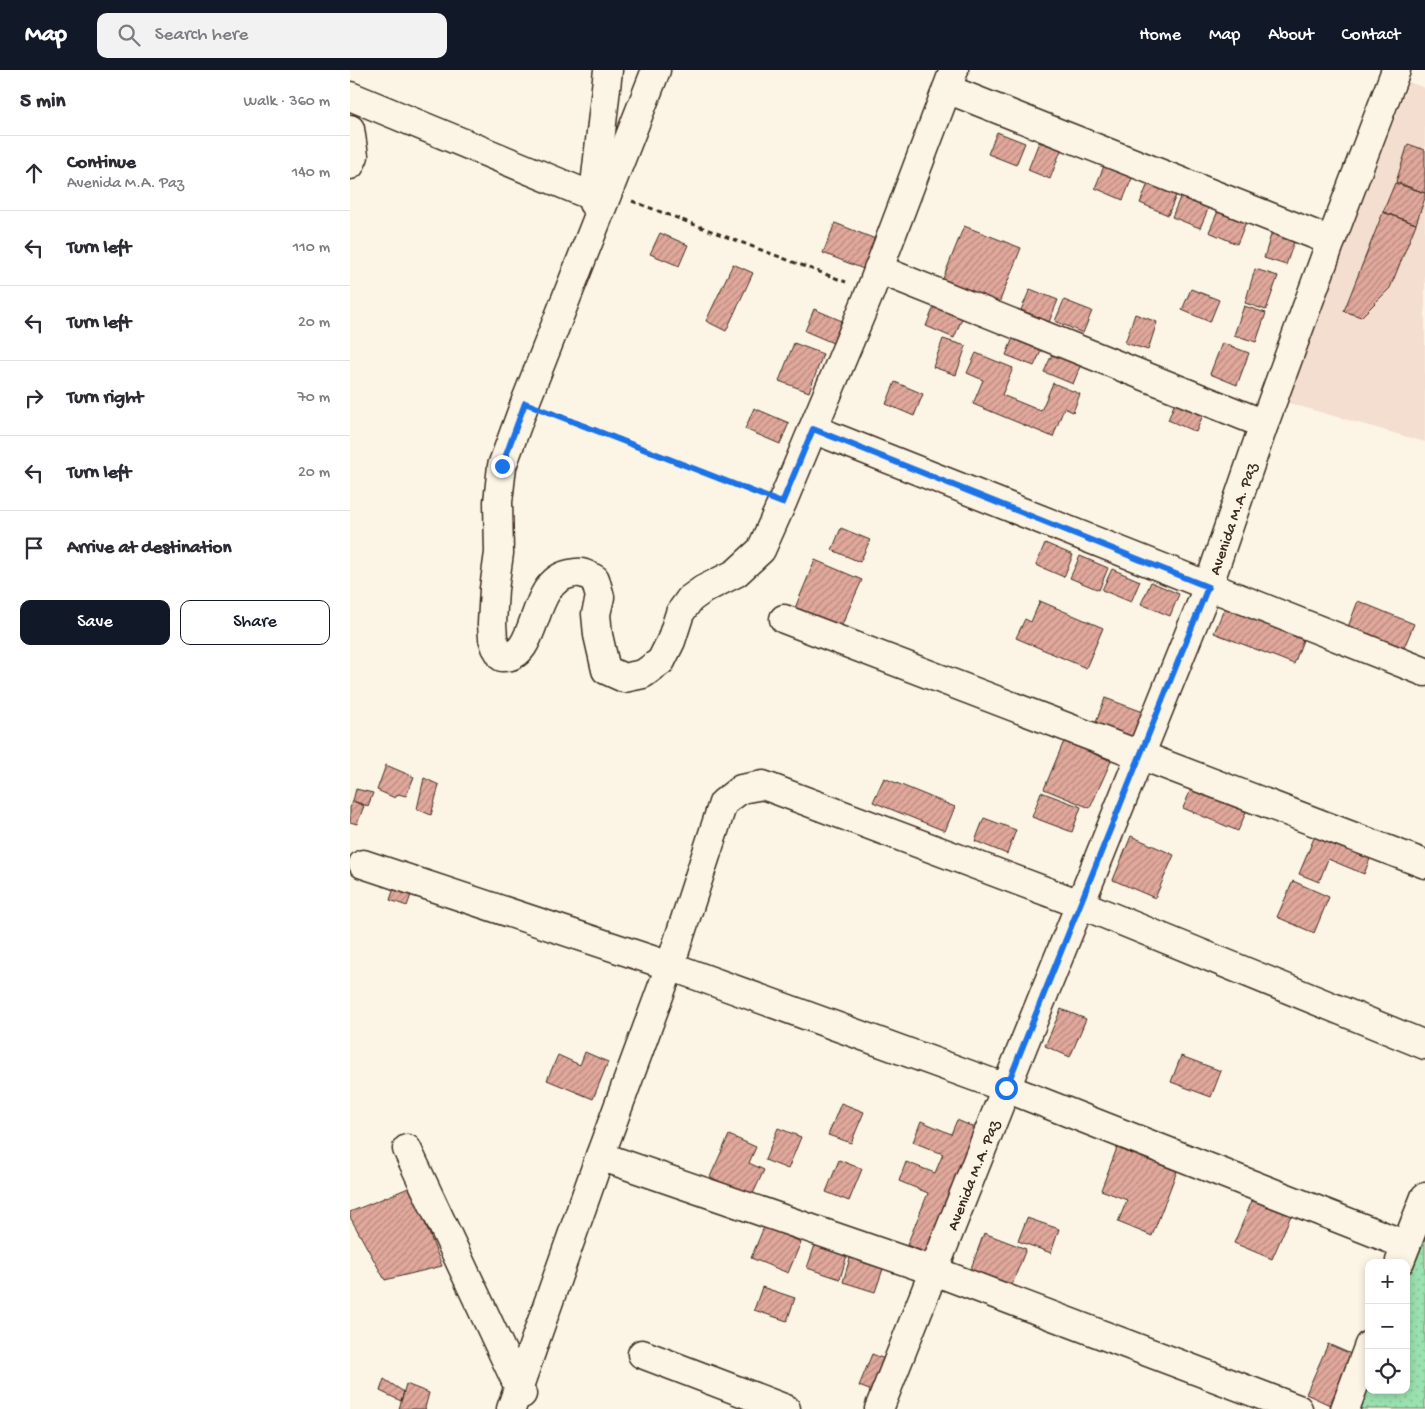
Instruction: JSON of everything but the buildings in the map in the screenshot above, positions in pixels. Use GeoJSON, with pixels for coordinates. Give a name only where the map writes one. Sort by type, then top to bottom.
{"type":"FeatureCollection","features":[{"type":"Feature","properties":{"kind":"street"},"geometry":{"type":"LineString","coordinates":[[601,194],[608,70]]}},
{"type":"Feature","properties":{"kind":"street"},"geometry":{"type":"LineString","coordinates":[[656,70],[601,194],[588,242],[502,466],[498,502],[499,553],[492,624],[493,638],[502,657],[508,657],[519,652],[529,635],[536,610],[547,590],[561,576],[580,572],[596,579],[600,597],[596,614],[598,636],[606,670],[624,678],[643,674],[661,661],[671,641],[680,613],[690,599],[736,573],[761,550],[874,281],[950,80],[1331,241]]}},
{"type":"Feature","properties":{"kind":"street","name":"Avenida M.A. Paz"},"geometry":{"type":"LineString","coordinates":[[879,1409],[1139,755],[1208,587],[1264,424],[1396,70]]}},
{"type":"Feature","properties":{"kind":"street"},"geometry":{"type":"LineString","coordinates":[[350,96],[601,194]]}},
{"type":"Feature","properties":{"kind":"street"},"geometry":{"type":"LineString","coordinates":[[350,129],[354,156],[350,165]]}},
{"type":"Feature","properties":{"kind":"street"},"geometry":{"type":"LineString","coordinates":[[874,281],[1264,424]]}},
{"type":"Feature","properties":{"kind":"street"},"geometry":{"type":"LineString","coordinates":[[813,429],[1425,672]]}},
{"type":"Feature","properties":{"kind":"street"},"geometry":{"type":"LineString","coordinates":[[784,619],[1425,864]]}},
{"type":"Feature","properties":{"kind":"street"},"geometry":{"type":"LineString","coordinates":[[519,1401],[600,1156],[670,966],[723,803],[741,790],[763,785],[1080,904],[1425,1045]]}},
{"type":"Feature","properties":{"kind":"street"},"geometry":{"type":"LineString","coordinates":[[362,864],[670,966],[1006,1088],[1403,1254],[1425,1197]]}},
{"type":"Feature","properties":{"kind":"street"},"geometry":{"type":"LineString","coordinates":[[407,1149],[519,1401]]}},
{"type":"Feature","properties":{"kind":"street"},"geometry":{"type":"LineString","coordinates":[[600,1156],[934,1271],[1298,1409]]}},
{"type":"Feature","properties":{"kind":"street"},"geometry":{"type":"LineString","coordinates":[[1345,1409],[1368,1349]]}},
{"type":"Feature","properties":{"kind":"street"},"geometry":{"type":"LineString","coordinates":[[642,1354],[786,1409]]}},
{"type":"Feature","properties":{"kind":"path"},"geometry":{"type":"LineString","coordinates":[[601,194],[874,281]]}},
{"type":"Feature","properties":{"kind":"path"},"geometry":{"type":"LineString","coordinates":[[525,403],[782,503]]}},
{"type":"Feature","properties":{"kind":"shaded area"},"geometry":{"type":"Polygon","coordinates":[[[1409,82],[1425,88],[1425,442],[1285,402],[1409,82]]]}},
{"type":"Feature","properties":{"kind":"green space"},"geometry":{"type":"Polygon","coordinates":[[[1425,1228],[1425,1409],[1361,1409],[1366,1394],[1410,1394],[1410,1270],[1425,1228]]]}},
{"type":"Feature","properties":{"kind":"route"},"geometry":{"type":"LineString","coordinates":[[502,466],[525,403],[782,503],[813,429],[1208,587],[1006,1088]]}}]}
